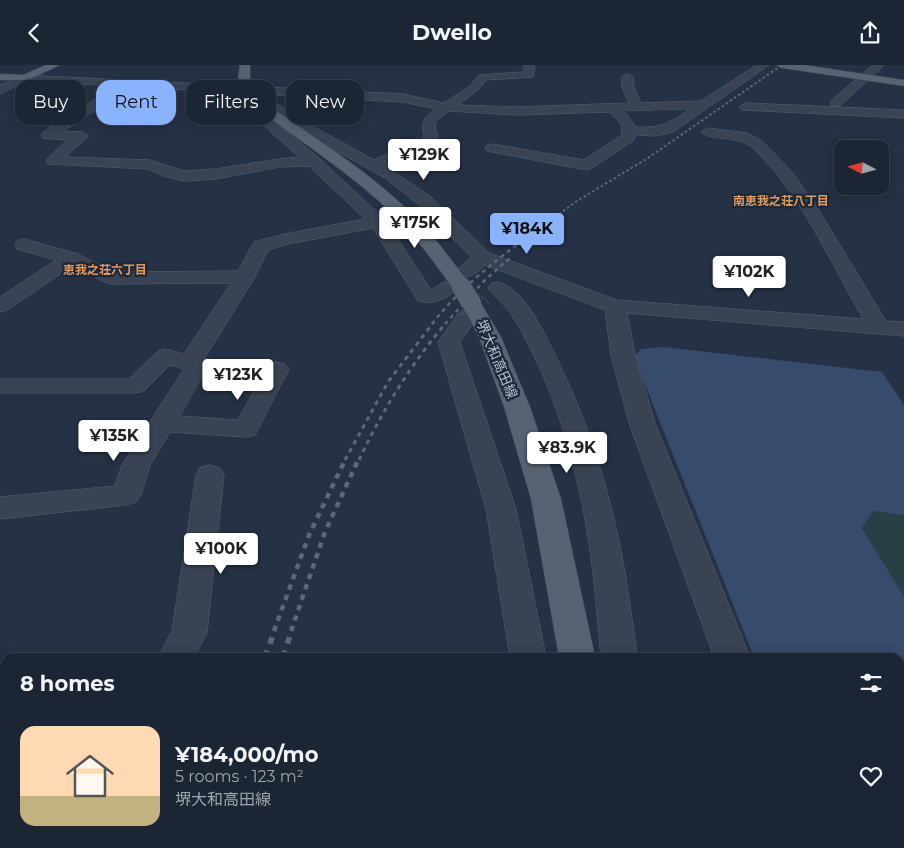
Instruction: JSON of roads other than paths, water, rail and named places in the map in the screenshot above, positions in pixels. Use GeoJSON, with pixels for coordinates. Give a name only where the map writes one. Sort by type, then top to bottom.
{"type":"FeatureCollection","features":[{"type":"Feature","properties":{"kind":"main road"},"geometry":{"type":"LineString","coordinates":[[0,77],[24,78],[55,65]]}},
{"type":"Feature","properties":{"kind":"main road"},"geometry":{"type":"LineString","coordinates":[[244,80],[245,65]]}},
{"type":"Feature","properties":{"kind":"main road"},"geometry":{"type":"LineString","coordinates":[[782,65],[904,83]]}},
{"type":"Feature","properties":{"kind":"main road","name":"堺大和高田線"},"geometry":{"type":"LineString","coordinates":[[276,117],[367,182],[402,213],[471,294],[517,407],[546,499],[576,653]]}},
{"type":"Feature","properties":{"kind":"street"},"geometry":{"type":"LineString","coordinates":[[374,165],[426,143],[431,135],[428,127],[430,119],[474,88],[483,77],[529,75],[530,65]]}},
{"type":"Feature","properties":{"kind":"street"},"geometry":{"type":"LineString","coordinates":[[631,131],[656,132],[668,129],[764,65]]}},
{"type":"Feature","properties":{"kind":"street"},"geometry":{"type":"LineString","coordinates":[[836,103],[879,65]]}},
{"type":"Feature","properties":{"kind":"street"},"geometry":{"type":"LineString","coordinates":[[627,77],[628,87],[636,107]]}},
{"type":"Feature","properties":{"kind":"street"},"geometry":{"type":"LineString","coordinates":[[0,90],[24,78],[96,81]]}},
{"type":"Feature","properties":{"kind":"street"},"geometry":{"type":"LineString","coordinates":[[276,94],[403,98],[446,107],[530,111],[670,104],[705,105]]}},
{"type":"Feature","properties":{"kind":"street"},"geometry":{"type":"LineString","coordinates":[[96,104],[48,135],[82,136],[53,161],[150,165],[169,173],[184,176],[216,174],[279,163],[314,161]]}},
{"type":"Feature","properties":{"kind":"street"},"geometry":{"type":"LineString","coordinates":[[746,107],[904,114]]}},
{"type":"Feature","properties":{"kind":"street"},"geometry":{"type":"LineString","coordinates":[[492,148],[587,165],[630,137],[629,123],[612,108]]}},
{"type":"Feature","properties":{"kind":"street"},"geometry":{"type":"LineString","coordinates":[[276,109],[309,130],[374,165],[425,201],[432,212],[482,257],[615,306],[904,329]]}},
{"type":"Feature","properties":{"kind":"street"},"geometry":{"type":"LineString","coordinates":[[268,125],[314,161],[382,222],[425,297],[438,294],[511,297],[531,329],[553,373],[585,460],[605,544],[619,653]]}},
{"type":"Feature","properties":{"kind":"street"},"geometry":{"type":"LineString","coordinates":[[708,132],[742,136],[757,144],[787,175],[807,204],[879,328]]}},
{"type":"Feature","properties":{"kind":"street"},"geometry":{"type":"LineString","coordinates":[[0,508],[126,495],[136,465],[163,423],[261,246],[284,239],[382,222]]}},
{"type":"Feature","properties":{"kind":"street"},"geometry":{"type":"LineString","coordinates":[[24,245],[71,258],[109,278],[245,277]]}},
{"type":"Feature","properties":{"kind":"street"},"geometry":{"type":"LineString","coordinates":[[482,257],[471,294],[449,342],[501,509],[527,653]]}},
{"type":"Feature","properties":{"kind":"street"},"geometry":{"type":"LineString","coordinates":[[0,306],[71,258]]}},
{"type":"Feature","properties":{"kind":"street"},"geometry":{"type":"LineString","coordinates":[[471,294],[519,270]]}},
{"type":"Feature","properties":{"kind":"street"},"geometry":{"type":"LineString","coordinates":[[615,306],[623,355],[642,423],[730,653]]}},
{"type":"Feature","properties":{"kind":"street"},"geometry":{"type":"LineString","coordinates":[[0,386],[135,385],[166,356],[194,364],[277,369],[246,429],[163,423]]}},
{"type":"Feature","properties":{"kind":"street"},"geometry":{"type":"LineString","coordinates":[[178,653],[189,633],[210,475]]}},
{"type":"Feature","properties":{"kind":"water"},"geometry":{"type":"Polygon","coordinates":[[[663,347],[882,372],[904,405],[904,515],[873,511],[862,528],[904,597],[904,653],[752,653],[634,357],[641,349],[663,347]]]}},
{"type":"Feature","properties":{"kind":"tunnel"},"geometry":{"type":"LineString","coordinates":[[406,217],[427,213]]}},
{"type":"Feature","properties":{"kind":"tunnel"},"geometry":{"type":"LineString","coordinates":[[385,221],[413,216]]}},
{"type":"Feature","properties":{"kind":"tunnel"},"geometry":{"type":"LineString","coordinates":[[465,320],[485,299]]}},
{"type":"Feature","properties":{"kind":"railway"},"geometry":{"type":"LineString","coordinates":[[555,217],[577,201],[648,158],[782,65]]}},
{"type":"Feature","properties":{"kind":"railway"},"geometry":{"type":"LineString","coordinates":[[432,324],[445,308],[490,265],[557,216]]}},
{"type":"Feature","properties":{"kind":"railway"},"geometry":{"type":"LineString","coordinates":[[445,324],[484,281],[511,257]]}},
{"type":"Feature","properties":{"kind":"railway"},"geometry":{"type":"LineString","coordinates":[[345,459],[388,382],[433,323]]}},
{"type":"Feature","properties":{"kind":"railway"},"geometry":{"type":"LineString","coordinates":[[359,460],[377,424],[398,389],[446,323]]}},
{"type":"Feature","properties":{"kind":"railway"},"geometry":{"type":"LineString","coordinates":[[291,631],[325,532],[359,458]]}},
{"type":"Feature","properties":{"kind":"railway"},"geometry":{"type":"LineString","coordinates":[[274,631],[309,535],[345,459]]}},
{"type":"Feature","properties":{"kind":"railway"},"geometry":{"type":"LineString","coordinates":[[266,653],[275,630]]}},
{"type":"Feature","properties":{"kind":"railway"},"geometry":{"type":"LineString","coordinates":[[284,653],[292,630]]}},
{"type":"Feature","properties":{"kind":"district","name":"南恵我之荘八丁目"},"geometry":{"type":"Point","coordinates":[781,200]}},
{"type":"Feature","properties":{"kind":"district","name":"恵我之荘六丁目"},"geometry":{"type":"Point","coordinates":[105,269]}}]}
